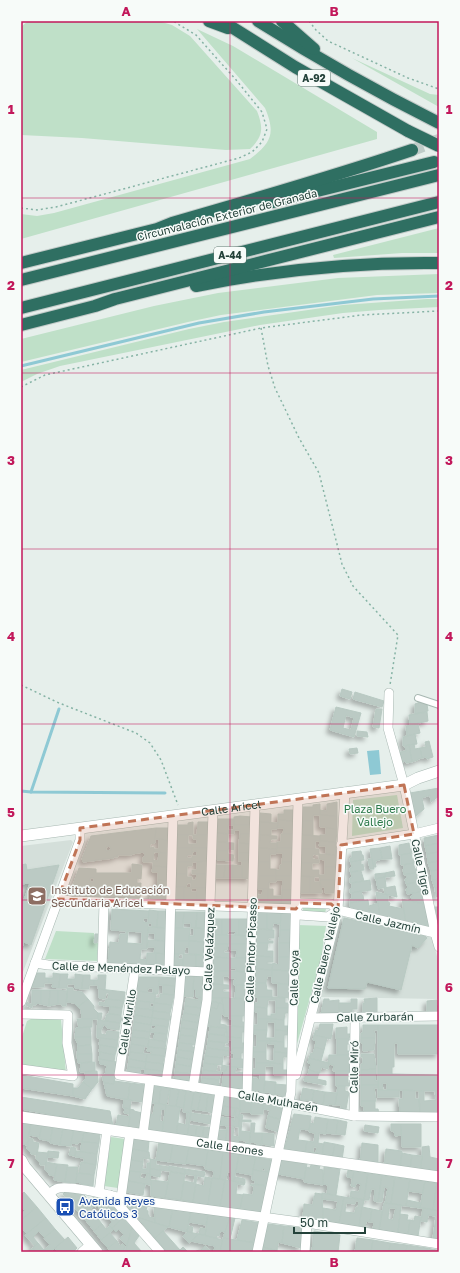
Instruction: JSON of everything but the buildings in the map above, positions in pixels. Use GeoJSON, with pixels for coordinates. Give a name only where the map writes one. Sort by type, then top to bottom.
{"type":"FeatureCollection","features":[{"type":"Feature","properties":{"kind":"highway"},"geometry":{"type":"LineString","coordinates":[[209,21],[241,33]]}},
{"type":"Feature","properties":{"kind":"highway","name":"A-92"},"geometry":{"type":"LineString","coordinates":[[222,21],[295,67],[408,131],[439,146]]}},
{"type":"Feature","properties":{"kind":"highway","name":"A-92"},"geometry":{"type":"LineString","coordinates":[[258,21],[381,93],[439,123]]}},
{"type":"Feature","properties":{"kind":"highway"},"geometry":{"type":"LineString","coordinates":[[282,21],[306,41],[327,62]]}},
{"type":"Feature","properties":{"kind":"highway"},"geometry":{"type":"LineString","coordinates":[[21,263],[157,229],[172,223],[283,192],[412,150]]}},
{"type":"Feature","properties":{"kind":"highway"},"geometry":{"type":"LineString","coordinates":[[157,229],[173,228],[434,162]]}},
{"type":"Feature","properties":{"kind":"highway","name":"Circunvalación Exterior de Granada"},"geometry":{"type":"LineString","coordinates":[[21,280],[439,175]]}},
{"type":"Feature","properties":{"kind":"highway","name":"A-44"},"geometry":{"type":"LineString","coordinates":[[21,308],[439,202]]}},
{"type":"Feature","properties":{"kind":"highway"},"geometry":{"type":"LineString","coordinates":[[21,325],[95,306],[115,299],[439,217]]}},
{"type":"Feature","properties":{"kind":"highway"},"geometry":{"type":"LineString","coordinates":[[95,306],[116,304],[169,291],[264,274],[306,269],[439,263]]}},
{"type":"Feature","properties":{"kind":"street","name":"Calle Tigre"},"geometry":{"type":"LineString","coordinates":[[389,693],[388,728],[404,785],[439,947]]}},
{"type":"Feature","properties":{"kind":"street"},"geometry":{"type":"LineString","coordinates":[[418,698],[439,705]]}},
{"type":"Feature","properties":{"kind":"street","name":"Calle Aricel"},"geometry":{"type":"LineString","coordinates":[[21,836],[404,785],[418,778],[439,771]]}},
{"type":"Feature","properties":{"kind":"street","name":"Calle Buero Vallejo"},"geometry":{"type":"LineString","coordinates":[[291,1092],[338,910],[345,792]]}},
{"type":"Feature","properties":{"kind":"street","name":"Calle Goya"},"geometry":{"type":"LineString","coordinates":[[258,1252],[290,1103],[291,1092],[298,800]]}},
{"type":"Feature","properties":{"kind":"street","name":"Calle Pintor Picasso"},"geometry":{"type":"LineString","coordinates":[[247,1095],[255,805]]}},
{"type":"Feature","properties":{"kind":"street","name":"Calle Velázquez"},"geometry":{"type":"LineString","coordinates":[[193,1087],[207,1000],[213,811]]}},
{"type":"Feature","properties":{"kind":"street"},"geometry":{"type":"LineString","coordinates":[[169,970],[170,905],[177,815]]}},
{"type":"Feature","properties":{"kind":"street"},"geometry":{"type":"LineString","coordinates":[[21,1002],[80,840],[80,828]]}},
{"type":"Feature","properties":{"kind":"street"},"geometry":{"type":"LineString","coordinates":[[342,845],[414,834],[439,828]]}},
{"type":"Feature","properties":{"kind":"street"},"geometry":{"type":"LineString","coordinates":[[58,899],[71,901],[296,909],[299,915],[328,917],[338,910]]}},
{"type":"Feature","properties":{"kind":"street"},"geometry":{"type":"LineString","coordinates":[[102,968],[104,902]]}},
{"type":"Feature","properties":{"kind":"street","name":"Calle Jazmín"},"geometry":{"type":"LineString","coordinates":[[296,909],[300,903],[331,904],[338,910],[437,934]]}},
{"type":"Feature","properties":{"kind":"street","name":"Calle de Menéndez Pelayo"},"geometry":{"type":"LineString","coordinates":[[35,963],[48,966],[208,972]]}},
{"type":"Feature","properties":{"kind":"street","name":"Calle Murillo"},"geometry":{"type":"LineString","coordinates":[[119,1075],[135,969]]}},
{"type":"Feature","properties":{"kind":"street"},"geometry":{"type":"LineString","coordinates":[[166,1082],[179,998],[181,971]]}},
{"type":"Feature","properties":{"kind":"street"},"geometry":{"type":"LineString","coordinates":[[21,1014],[68,1016],[67,1043],[73,1076],[21,1069]]}},
{"type":"Feature","properties":{"kind":"street","name":"Calle Zurbarán"},"geometry":{"type":"LineString","coordinates":[[310,1018],[439,1016]]}},
{"type":"Feature","properties":{"kind":"street","name":"Calle Miró"},"geometry":{"type":"LineString","coordinates":[[354,1116],[355,1018]]}},
{"type":"Feature","properties":{"kind":"street","name":"Calle Mulhacén"},"geometry":{"type":"LineString","coordinates":[[119,1075],[247,1095],[354,1116],[439,1117]]}},
{"type":"Feature","properties":{"kind":"street"},"geometry":{"type":"LineString","coordinates":[[143,1134],[150,1080]]}},
{"type":"Feature","properties":{"kind":"street"},"geometry":{"type":"LineString","coordinates":[[212,1145],[220,1091]]}},
{"type":"Feature","properties":{"kind":"street","name":"Calle Leones"},"geometry":{"type":"LineString","coordinates":[[21,1117],[439,1177]]}},
{"type":"Feature","properties":{"kind":"street"},"geometry":{"type":"LineString","coordinates":[[99,1192],[107,1129]]}},
{"type":"Feature","properties":{"kind":"street"},"geometry":{"type":"LineString","coordinates":[[121,1198],[130,1132]]}},
{"type":"Feature","properties":{"kind":"street"},"geometry":{"type":"LineString","coordinates":[[22,1164],[90,1250]]}},
{"type":"Feature","properties":{"kind":"street"},"geometry":{"type":"LineString","coordinates":[[48,1195],[56,1189],[64,1187],[99,1192],[121,1198],[307,1223],[439,1244]]}},
{"type":"Feature","properties":{"kind":"street"},"geometry":{"type":"LineString","coordinates":[[110,1195],[160,1252]]}},
{"type":"Feature","properties":{"kind":"street"},"geometry":{"type":"LineString","coordinates":[[305,1252],[307,1223]]}},
{"type":"Feature","properties":{"kind":"path"},"geometry":{"type":"LineString","coordinates":[[21,208],[37,210],[56,207],[239,158],[252,152],[262,142],[267,129],[262,112],[196,35],[173,21]]}},
{"type":"Feature","properties":{"kind":"path"},"geometry":{"type":"LineString","coordinates":[[309,21],[316,30],[328,40],[408,78],[439,89]]}},
{"type":"Feature","properties":{"kind":"path"},"geometry":{"type":"LineString","coordinates":[[21,387],[45,376],[261,328],[362,315],[439,311]]}},
{"type":"Feature","properties":{"kind":"path"},"geometry":{"type":"LineString","coordinates":[[261,328],[268,366],[276,388],[299,438],[319,473],[342,564],[353,586],[398,635],[389,693]]}},
{"type":"Feature","properties":{"kind":"path"},"geometry":{"type":"LineString","coordinates":[[21,685],[59,703],[136,733],[150,743],[161,760],[177,815]]}},
{"type":"Feature","properties":{"kind":"highlighted area"},"geometry":{"type":"Polygon","coordinates":[[[404,785],[414,834],[341,845],[338,910],[331,904],[300,903],[296,909],[58,899],[80,840],[80,828],[404,785]]]}},
{"type":"Feature","properties":{"kind":"shaded area","name":"Instituto de Educación Secundaria Aricel"},"geometry":{"type":"Polygon","coordinates":[[[71,840],[73,842],[21,977],[21,846],[71,840]]]}},
{"type":"Feature","properties":{"kind":"shaded area"},"geometry":{"type":"Polygon","coordinates":[[[342,915],[432,937],[439,964],[439,999],[321,997],[342,915]]]}},
{"type":"Feature","properties":{"kind":"green space"},"geometry":{"type":"Polygon","coordinates":[[[28,21],[158,21],[172,25],[190,36],[257,111],[261,127],[258,140],[250,149],[226,150],[82,138],[21,135],[21,27],[28,21]]]}},
{"type":"Feature","properties":{"kind":"green space"},"geometry":{"type":"Polygon","coordinates":[[[197,29],[233,46],[377,132],[377,139],[21,239],[21,214],[37,216],[54,213],[250,159],[263,148],[270,137],[271,131],[265,108],[197,29]]]}},
{"type":"Feature","properties":{"kind":"green space"},"geometry":{"type":"Polygon","coordinates":[[[352,58],[430,94],[439,95],[439,107],[352,58]]]}},
{"type":"Feature","properties":{"kind":"green space"},"geometry":{"type":"Polygon","coordinates":[[[439,228],[439,253],[402,253],[334,258],[333,255],[439,228]]]}},
{"type":"Feature","properties":{"kind":"green space"},"geometry":{"type":"Polygon","coordinates":[[[439,274],[439,293],[377,295],[221,315],[21,362],[21,339],[154,306],[218,293],[338,278],[439,274]]]}},
{"type":"Feature","properties":{"kind":"green space"},"geometry":{"type":"Polygon","coordinates":[[[439,299],[439,307],[343,313],[260,325],[60,366],[37,374],[21,382],[21,370],[189,329],[224,322],[343,305],[439,299]]]}},
{"type":"Feature","properties":{"kind":"green space","name":"Plaza Buero Vallejo"},"geometry":{"type":"Polygon","coordinates":[[[397,795],[403,828],[352,836],[353,800],[397,795]]]}},
{"type":"Feature","properties":{"kind":"green space"},"geometry":{"type":"Polygon","coordinates":[[[303,907],[326,909],[325,913],[303,911],[303,907]]]}},
{"type":"Feature","properties":{"kind":"green space"},"geometry":{"type":"Polygon","coordinates":[[[298,925],[326,926],[321,959],[295,1051],[298,925]]]}},
{"type":"Feature","properties":{"kind":"green space"},"geometry":{"type":"Polygon","coordinates":[[[56,931],[94,933],[94,943],[98,943],[97,961],[45,959],[56,931]]]}},
{"type":"Feature","properties":{"kind":"green space"},"geometry":{"type":"Polygon","coordinates":[[[33,1018],[61,1019],[66,1073],[21,1067],[21,1040],[27,1021],[33,1018]]]}},
{"type":"Feature","properties":{"kind":"green space"},"geometry":{"type":"Polygon","coordinates":[[[111,1137],[125,1139],[118,1188],[104,1186],[111,1137]]]}},
{"type":"Feature","properties":{"kind":"water"},"geometry":{"type":"Polygon","coordinates":[[[379,750],[381,774],[370,775],[367,751],[379,750]]]}},
{"type":"Feature","properties":{"kind":"waterway"},"geometry":{"type":"LineString","coordinates":[[21,366],[199,323],[264,312],[373,299],[439,296]]}},
{"type":"Feature","properties":{"kind":"waterway"},"geometry":{"type":"LineString","coordinates":[[31,792],[59,709]]}},
{"type":"Feature","properties":{"kind":"waterway"},"geometry":{"type":"LineString","coordinates":[[21,791],[165,793]]}},
{"type":"Feature","properties":{"kind":"tunnel"},"geometry":{"type":"LineString","coordinates":[[412,150],[439,140]]}},
{"type":"Feature","properties":{"kind":"place","name":"Instituto de Educación Secundaria Aricel"},"geometry":{"type":"Point","coordinates":[37,896]}},
{"type":"Feature","properties":{"kind":"place","name":"Avenida Reyes Católicos 3"},"geometry":{"type":"Point","coordinates":[65,1207]}}]}
